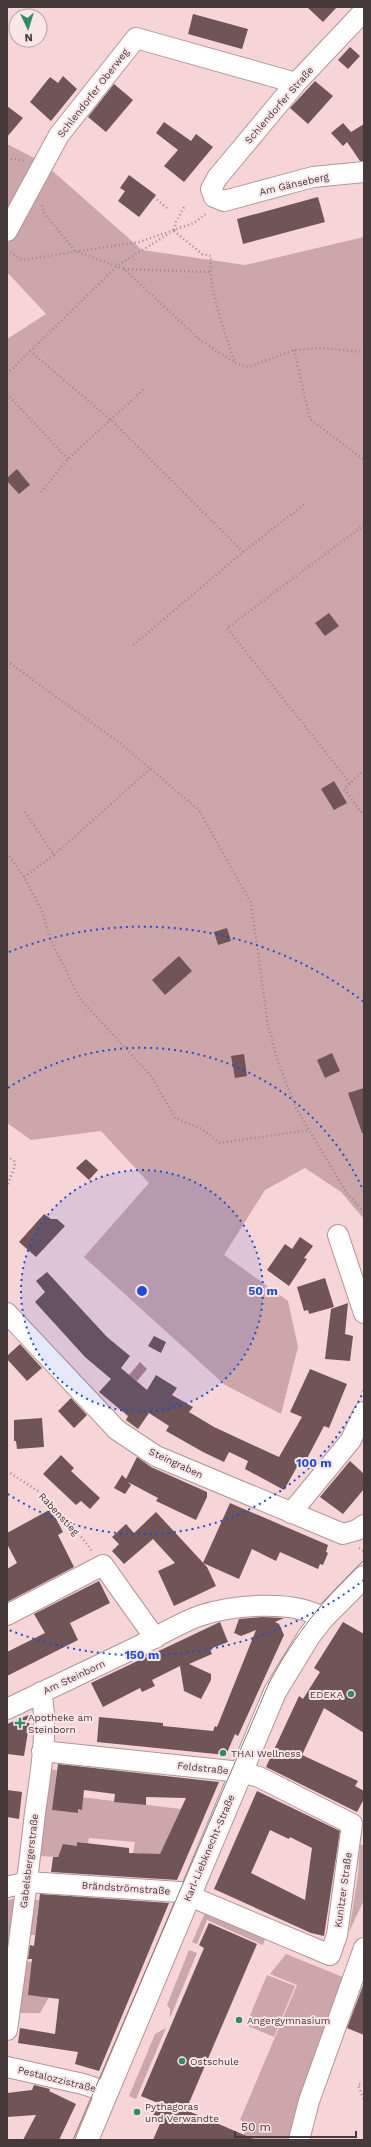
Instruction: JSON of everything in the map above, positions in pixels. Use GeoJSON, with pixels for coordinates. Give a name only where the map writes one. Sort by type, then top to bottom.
{"type":"FeatureCollection","features":[{"type":"Feature","properties":{"kind":"street","name":"Schlendorfer Straße"},"geometry":{"type":"LineString","coordinates":[[224,201],[214,197],[211,189],[217,178],[296,82],[364,11]]}},
{"type":"Feature","properties":{"kind":"street","name":"Schlendorfer Oberweg"},"geometry":{"type":"LineString","coordinates":[[7,231],[59,135],[136,38],[296,82]]}},
{"type":"Feature","properties":{"kind":"street","name":"Am Gänseberg"},"geometry":{"type":"LineString","coordinates":[[224,201],[313,177],[364,172]]}},
{"type":"Feature","properties":{"kind":"street"},"geometry":{"type":"LineString","coordinates":[[338,1235],[364,1313]]}},
{"type":"Feature","properties":{"kind":"street","name":"Steingraben"},"geometry":{"type":"LineString","coordinates":[[7,1313],[117,1430],[156,1456],[343,1534],[357,1530],[364,1525]]}},
{"type":"Feature","properties":{"kind":"street"},"geometry":{"type":"LineString","coordinates":[[291,1513],[351,1440],[364,1412]]}},
{"type":"Feature","properties":{"kind":"street"},"geometry":{"type":"LineString","coordinates":[[7,1615],[103,1565],[155,1638]]}},
{"type":"Feature","properties":{"kind":"street","name":"Karl-Liebknecht-Straße"},"geometry":{"type":"LineString","coordinates":[[87,2140],[241,1772],[285,1673],[323,1618],[364,1577]]}},
{"type":"Feature","properties":{"kind":"street","name":"Am Steinborn"},"geometry":{"type":"LineString","coordinates":[[7,1709],[198,1616],[240,1607],[278,1606],[314,1612],[323,1618]]}},
{"type":"Feature","properties":{"kind":"street","name":"Gabelsbergerstraße"},"geometry":{"type":"LineString","coordinates":[[7,2030],[27,1882],[42,1751],[43,1704],[41,1692]]}},
{"type":"Feature","properties":{"kind":"street","name":"Feldstraße"},"geometry":{"type":"LineString","coordinates":[[42,1751],[241,1772],[259,1777],[352,1824]]}},
{"type":"Feature","properties":{"kind":"street","name":"Kunitzer Straße"},"geometry":{"type":"LineString","coordinates":[[330,1955],[337,1935],[352,1824]]}},
{"type":"Feature","properties":{"kind":"street","name":"Brändströmstraße"},"geometry":{"type":"LineString","coordinates":[[7,1887],[27,1882],[180,1892],[330,1955]]}},
{"type":"Feature","properties":{"kind":"street"},"geometry":{"type":"LineString","coordinates":[[299,2140],[309,2101],[364,1948]]}},
{"type":"Feature","properties":{"kind":"street","name":"Pestalozzistraße"},"geometry":{"type":"LineString","coordinates":[[7,2067],[83,2084],[107,2092]]}},
{"type":"Feature","properties":{"kind":"path"},"geometry":{"type":"LineString","coordinates":[[36,178],[44,213],[75,251],[118,265],[124,269],[199,338],[235,362],[249,367],[294,350],[323,348],[364,352]]}},
{"type":"Feature","properties":{"kind":"path"},"geometry":{"type":"LineString","coordinates":[[154,197],[168,209]]}},
{"type":"Feature","properties":{"kind":"path"},"geometry":{"type":"LineString","coordinates":[[7,250],[22,260],[139,242],[194,223],[224,201]]}},
{"type":"Feature","properties":{"kind":"path"},"geometry":{"type":"LineString","coordinates":[[7,374],[118,265],[174,231],[176,222],[184,207]]}},
{"type":"Feature","properties":{"kind":"path"},"geometry":{"type":"LineString","coordinates":[[174,231],[202,254],[211,256],[210,272],[217,309],[235,362]]}},
{"type":"Feature","properties":{"kind":"path"},"geometry":{"type":"LineString","coordinates":[[124,269],[210,272]]}},
{"type":"Feature","properties":{"kind":"path"},"geometry":{"type":"LineString","coordinates":[[294,350],[310,419],[364,460]]}},
{"type":"Feature","properties":{"kind":"path"},"geometry":{"type":"LineString","coordinates":[[30,352],[111,420],[243,552]]}},
{"type":"Feature","properties":{"kind":"path"},"geometry":{"type":"LineString","coordinates":[[41,492],[68,459],[144,388]]}},
{"type":"Feature","properties":{"kind":"path"},"geometry":{"type":"LineString","coordinates":[[7,394],[68,459]]}},
{"type":"Feature","properties":{"kind":"path"},"geometry":{"type":"LineString","coordinates":[[131,647],[243,552],[306,503]]}},
{"type":"Feature","properties":{"kind":"path"},"geometry":{"type":"LineString","coordinates":[[350,783],[227,628],[364,526]]}},
{"type":"Feature","properties":{"kind":"path"},"geometry":{"type":"LineString","coordinates":[[7,661],[120,744],[199,810],[251,903],[268,1024],[278,1062],[296,1108],[346,1192],[364,1212]]}},
{"type":"Feature","properties":{"kind":"path"},"geometry":{"type":"LineString","coordinates":[[24,877],[54,855],[150,769]]}},
{"type":"Feature","properties":{"kind":"path"},"geometry":{"type":"LineString","coordinates":[[364,770],[344,789],[364,816]]}},
{"type":"Feature","properties":{"kind":"path"},"geometry":{"type":"LineString","coordinates":[[25,812],[54,855]]}},
{"type":"Feature","properties":{"kind":"path"},"geometry":{"type":"LineString","coordinates":[[7,853],[24,877],[41,909],[51,940],[80,999],[151,1076],[175,1118],[202,1129],[220,1143],[309,1130]]}},
{"type":"Feature","properties":{"kind":"path"},"geometry":{"type":"LineString","coordinates":[[7,1156],[14,1161],[15,1166],[7,1186]]}},
{"type":"Feature","properties":{"kind":"path","name":"Rabenstieg"},"geometry":{"type":"LineString","coordinates":[[7,1471],[40,1493],[68,1521],[103,1565]]}},
{"type":"Feature","properties":{"kind":"path"},"geometry":{"type":"LineString","coordinates":[[364,2082],[358,2085],[364,2100]]}},
{"type":"Feature","properties":{"kind":"shaded area"},"geometry":{"type":"Polygon","coordinates":[[[7,144],[38,160],[7,221],[7,144]]]}},
{"type":"Feature","properties":{"kind":"shaded area"},"geometry":{"type":"Polygon","coordinates":[[[48,167],[142,250],[245,265],[364,237],[364,1219],[341,1192],[305,1168],[265,1190],[224,1255],[288,1301],[298,1347],[281,1414],[225,1385],[84,1257],[149,1183],[101,1131],[31,1140],[7,1123],[7,339],[46,314],[7,272],[7,245],[48,167]]]}},
{"type":"Feature","properties":{"kind":"shaded area"},"geometry":{"type":"Polygon","coordinates":[[[140,1362],[147,1369],[137,1381],[129,1375],[140,1362]]]}},
{"type":"Feature","properties":{"kind":"shaded area"},"geometry":{"type":"Polygon","coordinates":[[[50,1769],[57,1770],[53,1810],[78,1813],[78,1809],[82,1809],[83,1802],[79,1801],[80,1797],[181,1809],[156,1863],[141,1853],[133,1853],[135,1842],[89,1838],[88,1843],[77,1842],[77,1846],[63,1845],[58,1857],[39,1856],[50,1769]]]}},
{"type":"Feature","properties":{"kind":"shaded area"},"geometry":{"type":"Polygon","coordinates":[[[360,1844],[364,1846],[364,1900],[349,1932],[358,1875],[360,1844]]]}},
{"type":"Feature","properties":{"kind":"shaded area"},"geometry":{"type":"Polygon","coordinates":[[[13,1899],[16,1901],[10,1944],[7,1943],[7,1900],[13,1899]]]}},
{"type":"Feature","properties":{"kind":"shaded area"},"geometry":{"type":"Polygon","coordinates":[[[33,1900],[39,1900],[35,1935],[29,1935],[33,1900]]]}},
{"type":"Feature","properties":{"kind":"shaded area"},"geometry":{"type":"Polygon","coordinates":[[[205,1913],[265,1939],[263,1945],[207,1920],[197,1944],[192,1942],[205,1913]]]}},
{"type":"Feature","properties":{"kind":"shaded area"},"geometry":{"type":"Polygon","coordinates":[[[189,1950],[197,1953],[170,2018],[170,2009],[167,2005],[189,1950]]]}},
{"type":"Feature","properties":{"kind":"shaded area"},"geometry":{"type":"Polygon","coordinates":[[[286,1954],[345,1978],[330,2016],[289,2140],[242,2140],[248,2124],[240,2120],[297,1985],[270,1974],[286,1954]]]}},
{"type":"Feature","properties":{"kind":"shaded area"},"geometry":{"type":"Polygon","coordinates":[[[26,1961],[32,1962],[49,1997],[40,2013],[20,2013],[26,1961]]]}},
{"type":"Feature","properties":{"kind":"shaded area"},"geometry":{"type":"Polygon","coordinates":[[[267,1975],[295,1986],[274,2037],[246,2025],[267,1975]]]}},
{"type":"Feature","properties":{"kind":"shaded area"},"geometry":{"type":"Polygon","coordinates":[[[166,2028],[136,2099],[129,2096],[155,2034],[166,2028]]]}},
{"type":"Feature","properties":{"kind":"building"},"geometry":{"type":"Polygon","coordinates":[[[307,7],[337,7],[323,22],[307,7]]]}},
{"type":"Feature","properties":{"kind":"building"},"geometry":{"type":"Polygon","coordinates":[[[193,14],[248,29],[242,49],[188,34],[193,14]]]}},
{"type":"Feature","properties":{"kind":"building"},"geometry":{"type":"Polygon","coordinates":[[[350,47],[360,56],[348,69],[338,60],[350,47]]]}},
{"type":"Feature","properties":{"kind":"building"},"geometry":{"type":"Polygon","coordinates":[[[63,76],[77,89],[51,121],[30,102],[50,77],[58,83],[63,76]]]}},
{"type":"Feature","properties":{"kind":"building"},"geometry":{"type":"Polygon","coordinates":[[[315,81],[333,96],[308,124],[290,108],[315,81]]]}},
{"type":"Feature","properties":{"kind":"building"},"geometry":{"type":"Polygon","coordinates":[[[114,84],[133,100],[106,132],[88,117],[114,84]]]}},
{"type":"Feature","properties":{"kind":"building"},"geometry":{"type":"Polygon","coordinates":[[[7,106],[23,118],[7,137],[7,106]]]}},
{"type":"Feature","properties":{"kind":"building"},"geometry":{"type":"Polygon","coordinates":[[[164,122],[191,141],[196,134],[213,147],[184,182],[164,166],[178,150],[156,133],[164,122]]]}},
{"type":"Feature","properties":{"kind":"building"},"geometry":{"type":"Polygon","coordinates":[[[343,123],[351,132],[364,124],[364,161],[360,161],[347,142],[343,146],[331,133],[343,123]]]}},
{"type":"Feature","properties":{"kind":"building"},"geometry":{"type":"Polygon","coordinates":[[[129,175],[156,195],[139,217],[118,201],[125,191],[120,188],[129,175]]]}},
{"type":"Feature","properties":{"kind":"building"},"geometry":{"type":"Polygon","coordinates":[[[318,197],[325,222],[243,244],[237,219],[318,197]]]}},
{"type":"Feature","properties":{"kind":"building"},"geometry":{"type":"Polygon","coordinates":[[[17,469],[30,485],[19,494],[7,481],[7,478],[17,469]]]}},
{"type":"Feature","properties":{"kind":"building"},"geometry":{"type":"Polygon","coordinates":[[[329,613],[339,626],[325,636],[315,623],[329,613]]]}},
{"type":"Feature","properties":{"kind":"building"},"geometry":{"type":"Polygon","coordinates":[[[334,781],[347,803],[334,810],[321,789],[334,781]]]}},
{"type":"Feature","properties":{"kind":"building"},"geometry":{"type":"Polygon","coordinates":[[[227,928],[231,941],[218,945],[214,932],[227,928]]]}},
{"type":"Feature","properties":{"kind":"building"},"geometry":{"type":"Polygon","coordinates":[[[179,956],[192,971],[165,995],[152,980],[179,956]]]}},
{"type":"Feature","properties":{"kind":"building"},"geometry":{"type":"Polygon","coordinates":[[[332,1053],[340,1071],[325,1078],[317,1060],[332,1053]]]}},
{"type":"Feature","properties":{"kind":"building"},"geometry":{"type":"Polygon","coordinates":[[[244,1054],[247,1076],[235,1078],[231,1056],[244,1054]]]}},
{"type":"Feature","properties":{"kind":"building"},"geometry":{"type":"Polygon","coordinates":[[[364,1088],[364,1133],[362,1133],[348,1093],[364,1088]]]}},
{"type":"Feature","properties":{"kind":"building"},"geometry":{"type":"Polygon","coordinates":[[[86,1159],[98,1170],[89,1180],[76,1168],[86,1159]]]}},
{"type":"Feature","properties":{"kind":"building"},"geometry":{"type":"Polygon","coordinates":[[[44,1214],[51,1219],[57,1219],[65,1226],[36,1257],[19,1242],[44,1214]]]}},
{"type":"Feature","properties":{"kind":"building"},"geometry":{"type":"Polygon","coordinates":[[[300,1237],[313,1246],[304,1258],[307,1259],[289,1286],[267,1270],[285,1244],[292,1249],[300,1237]]]}},
{"type":"Feature","properties":{"kind":"building"},"geometry":{"type":"Polygon","coordinates":[[[47,1272],[107,1337],[130,1356],[121,1368],[147,1390],[156,1375],[177,1388],[172,1395],[193,1407],[189,1412],[214,1427],[279,1457],[302,1417],[290,1412],[310,1369],[347,1384],[329,1428],[324,1426],[302,1468],[298,1465],[284,1490],[245,1469],[248,1461],[229,1452],[224,1462],[203,1452],[166,1431],[169,1426],[149,1413],[138,1429],[126,1420],[128,1416],[99,1392],[111,1379],[85,1357],[35,1302],[45,1292],[36,1281],[47,1272]]]}},
{"type":"Feature","properties":{"kind":"building"},"geometry":{"type":"Polygon","coordinates":[[[325,1278],[334,1307],[309,1314],[308,1310],[304,1311],[297,1287],[325,1278]]]}},
{"type":"Feature","properties":{"kind":"building"},"geometry":{"type":"Polygon","coordinates":[[[348,1303],[345,1334],[353,1336],[350,1361],[325,1359],[331,1309],[348,1303]]]}},
{"type":"Feature","properties":{"kind":"building"},"geometry":{"type":"Polygon","coordinates":[[[154,1336],[166,1342],[161,1353],[148,1346],[154,1336]]]}},
{"type":"Feature","properties":{"kind":"building"},"geometry":{"type":"Polygon","coordinates":[[[20,1344],[42,1368],[27,1381],[7,1359],[7,1356],[20,1344]]]}},
{"type":"Feature","properties":{"kind":"building"},"geometry":{"type":"Polygon","coordinates":[[[71,1398],[87,1415],[74,1428],[58,1411],[71,1398]]]}},
{"type":"Feature","properties":{"kind":"building"},"geometry":{"type":"Polygon","coordinates":[[[42,1418],[44,1447],[17,1449],[16,1441],[14,1441],[14,1420],[42,1418]]]}},
{"type":"Feature","properties":{"kind":"building"},"geometry":{"type":"Polygon","coordinates":[[[61,1455],[74,1468],[71,1471],[100,1498],[90,1509],[81,1501],[76,1505],[43,1474],[61,1455]]]}},
{"type":"Feature","properties":{"kind":"building"},"geometry":{"type":"Polygon","coordinates":[[[137,1457],[151,1467],[207,1492],[207,1497],[196,1520],[156,1501],[158,1498],[128,1482],[131,1485],[125,1494],[114,1488],[122,1475],[126,1479],[137,1457]]]}},
{"type":"Feature","properties":{"kind":"building"},"geometry":{"type":"Polygon","coordinates":[[[350,1461],[364,1474],[364,1489],[343,1514],[320,1497],[350,1461]]]}},
{"type":"Feature","properties":{"kind":"building"},"geometry":{"type":"Polygon","coordinates":[[[230,1503],[328,1545],[326,1552],[328,1553],[323,1565],[320,1564],[318,1569],[280,1552],[276,1561],[252,1549],[239,1579],[203,1563],[230,1503]]]}},
{"type":"Feature","properties":{"kind":"building"},"geometry":{"type":"Polygon","coordinates":[[[51,1509],[63,1532],[58,1535],[74,1567],[7,1602],[7,1569],[17,1563],[7,1544],[7,1533],[51,1509]]]}},
{"type":"Feature","properties":{"kind":"building"},"geometry":{"type":"Polygon","coordinates":[[[156,1512],[207,1567],[216,1586],[174,1606],[158,1571],[175,1563],[153,1539],[124,1564],[112,1551],[119,1544],[112,1537],[126,1524],[134,1533],[156,1512]]]}},
{"type":"Feature","properties":{"kind":"building"},"geometry":{"type":"Polygon","coordinates":[[[99,1581],[110,1603],[70,1623],[78,1640],[7,1676],[7,1652],[45,1633],[34,1614],[99,1581]]]}},
{"type":"Feature","properties":{"kind":"building"},"geometry":{"type":"Polygon","coordinates":[[[262,1617],[284,1618],[275,1622],[279,1624],[284,1635],[238,1736],[235,1734],[226,1755],[97,1742],[99,1717],[163,1723],[163,1726],[213,1731],[215,1726],[217,1727],[256,1630],[241,1636],[234,1633],[239,1619],[262,1617]]]}},
{"type":"Feature","properties":{"kind":"building"},"geometry":{"type":"Polygon","coordinates":[[[220,1622],[228,1642],[210,1649],[212,1654],[189,1664],[211,1674],[211,1680],[201,1699],[184,1691],[180,1666],[152,1680],[155,1686],[142,1692],[140,1688],[103,1707],[91,1683],[220,1622]]]}},
{"type":"Feature","properties":{"kind":"building"},"geometry":{"type":"Polygon","coordinates":[[[343,1622],[364,1634],[364,1733],[324,1708],[302,1755],[358,1781],[355,1786],[364,1791],[364,1799],[357,1812],[266,1767],[299,1696],[303,1699],[320,1672],[314,1668],[343,1622]]]}},
{"type":"Feature","properties":{"kind":"building"},"geometry":{"type":"Polygon","coordinates":[[[31,1714],[24,1756],[7,1754],[7,1724],[31,1714]]]}},
{"type":"Feature","properties":{"kind":"building"},"geometry":{"type":"Polygon","coordinates":[[[58,1764],[219,1782],[177,1880],[51,1872],[53,1857],[58,1857],[63,1844],[77,1846],[77,1842],[129,1848],[129,1853],[160,1854],[186,1798],[146,1797],[146,1805],[114,1802],[115,1794],[84,1790],[82,1810],[78,1809],[78,1813],[52,1810],[58,1764]]]}},
{"type":"Feature","properties":{"kind":"building"},"geometry":{"type":"Polygon","coordinates":[[[7,1790],[22,1792],[19,1819],[7,1817],[7,1790]]]}},
{"type":"Feature","properties":{"kind":"building"},"geometry":{"type":"Polygon","coordinates":[[[257,1791],[340,1831],[324,1936],[311,1933],[214,1889],[257,1791]],[[270,1830],[251,1873],[305,1900],[312,1848],[290,1837],[289,1839],[270,1830]]]}},
{"type":"Feature","properties":{"kind":"building"},"geometry":{"type":"Polygon","coordinates":[[[40,1894],[169,1903],[99,2071],[75,2064],[78,2052],[18,2043],[20,2028],[55,2034],[59,1999],[28,1995],[32,1959],[28,1959],[30,1945],[34,1946],[40,1894]]]}},
{"type":"Feature","properties":{"kind":"building","name":"Ostschule"},"geometry":{"type":"Polygon","coordinates":[[[209,1923],[257,1944],[186,2110],[256,2140],[153,2140],[162,2119],[153,2116],[158,2103],[141,2096],[204,1948],[199,1945],[209,1923]]]}},
{"type":"Feature","properties":{"kind":"building"},"geometry":{"type":"Polygon","coordinates":[[[364,1983],[364,2035],[347,2028],[364,1983]]]}},
{"type":"Feature","properties":{"kind":"building"},"geometry":{"type":"Polygon","coordinates":[[[34,2085],[50,2089],[49,2091],[76,2104],[59,2140],[23,2140],[36,2115],[7,2117],[7,2093],[32,2090],[34,2085]]]}},
{"type":"Feature","properties":{"kind":"tram line"},"geometry":{"type":"LineString","coordinates":[[73,2140],[269,1683],[289,1649],[311,1618],[323,1603],[364,1560]]}},
{"type":"Feature","properties":{"kind":"place","name":"EDEKA"},"geometry":{"type":"Point","coordinates":[351,1694]}},
{"type":"Feature","properties":{"kind":"place","name":"Apotheke am Steinborn"},"geometry":{"type":"Point","coordinates":[20,1723]}},
{"type":"Feature","properties":{"kind":"place","name":"THAI Wellness"},"geometry":{"type":"Point","coordinates":[223,1753]}},
{"type":"Feature","properties":{"kind":"place","name":"Angergymnasium"},"geometry":{"type":"Point","coordinates":[239,2020]}},
{"type":"Feature","properties":{"kind":"place","name":"Ostschule"},"geometry":{"type":"Point","coordinates":[182,2061]}},
{"type":"Feature","properties":{"kind":"place","name":"Pythagoras und Verwandte"},"geometry":{"type":"Point","coordinates":[137,2112]}}]}
